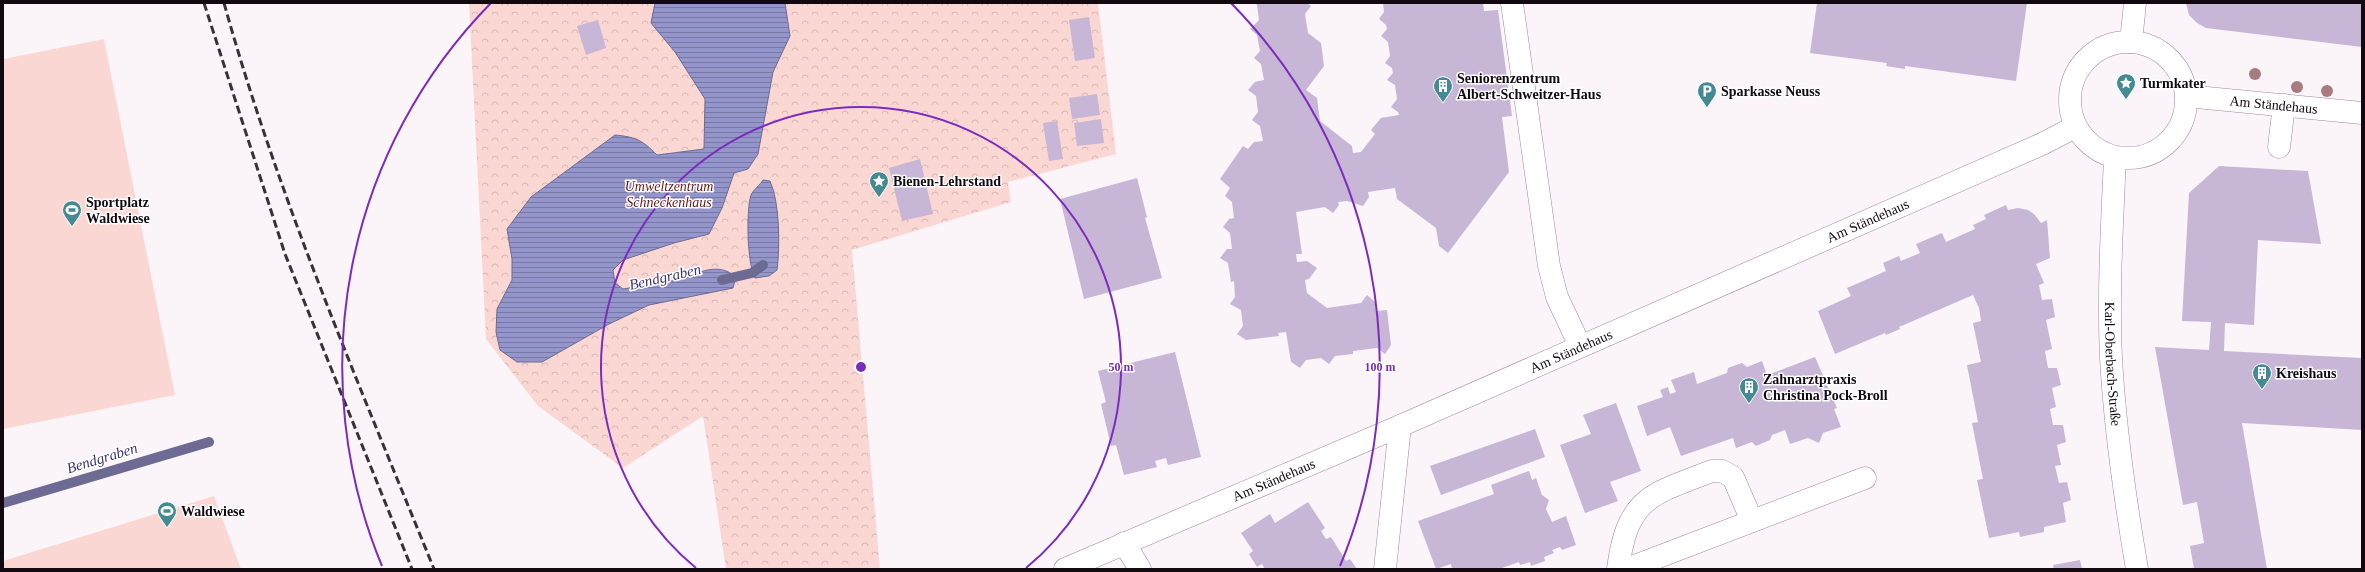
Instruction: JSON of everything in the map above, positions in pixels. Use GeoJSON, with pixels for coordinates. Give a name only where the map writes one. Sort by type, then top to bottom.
{"type":"FeatureCollection","features":[{"type":"Feature","properties":{"kind":"street"},"geometry":{"type":"LineString","coordinates":[[1512,3],[1549,266],[1557,297],[1580,346]]}},
{"type":"Feature","properties":{"kind":"street"},"geometry":{"type":"LineString","coordinates":[[2131,42],[2135,3]]}},
{"type":"Feature","properties":{"kind":"street"},"geometry":{"type":"LineString","coordinates":[[2131,42],[2149,45],[2165,55],[2178,70],[2185,87],[2186,96],[2181,125],[2169,142],[2154,153],[2134,159],[2115,158],[2098,152],[2085,141],[2075,126],[2069,107],[2070,87],[2078,68],[2093,53],[2110,44],[2131,42]]}},
{"type":"Feature","properties":{"kind":"street","name":"Am Ständehaus"},"geometry":{"type":"LineString","coordinates":[[2186,96],[2362,113]]}},
{"type":"Feature","properties":{"kind":"street"},"geometry":{"type":"LineString","coordinates":[[2279,148],[2284,105]]}},
{"type":"Feature","properties":{"kind":"street","name":"Am Ständehaus"},"geometry":{"type":"LineString","coordinates":[[1065,569],[1400,426],[2030,149],[2075,126]]}},
{"type":"Feature","properties":{"kind":"street","name":"Karl-Oberbach-Straße"},"geometry":{"type":"LineString","coordinates":[[2115,158],[2110,302],[2111,358],[2116,422],[2136,569]]}},
{"type":"Feature","properties":{"kind":"street"},"geometry":{"type":"LineString","coordinates":[[1385,569],[1400,426]]}},
{"type":"Feature","properties":{"kind":"street"},"geometry":{"type":"LineString","coordinates":[[1618,569],[1627,528],[1643,502],[1656,492],[1712,471],[1722,471],[1733,477],[1752,521]]}},
{"type":"Feature","properties":{"kind":"street"},"geometry":{"type":"LineString","coordinates":[[1628,569],[1865,478]]}},
{"type":"Feature","properties":{"kind":"street"},"geometry":{"type":"LineString","coordinates":[[1124,543],[1140,569]]}},
{"type":"Feature","properties":{"kind":"green space","name":"Umweltzentrum Schneckenhaus"},"geometry":{"type":"Polygon","coordinates":[[[469,3],[1098,3],[1116,154],[1008,182],[1011,202],[852,250],[880,569],[726,569],[703,416],[623,468],[538,406],[486,339],[469,3]]]}},
{"type":"Feature","properties":{"kind":"green space","name":"Sportplatz Waldwiese"},"geometry":{"type":"Polygon","coordinates":[[[104,39],[175,395],[3,429],[3,59],[104,39]]]}},
{"type":"Feature","properties":{"kind":"green space","name":"Waldwiese"},"geometry":{"type":"Polygon","coordinates":[[[214,496],[241,569],[3,569],[3,561],[214,496]]]}},
{"type":"Feature","properties":{"kind":"water"},"geometry":{"type":"Polygon","coordinates":[[[655,3],[785,3],[790,36],[773,72],[758,154],[748,169],[734,173],[722,208],[709,234],[674,243],[623,260],[613,270],[615,283],[623,289],[672,281],[712,269],[720,269],[736,277],[733,288],[649,305],[609,324],[542,362],[517,362],[500,350],[496,332],[497,309],[512,280],[512,259],[507,229],[531,197],[615,135],[634,138],[643,143],[657,155],[704,149],[705,99],[675,52],[651,23],[655,3]]]}},
{"type":"Feature","properties":{"kind":"water"},"geometry":{"type":"Polygon","coordinates":[[[763,180],[770,181],[776,201],[779,238],[778,260],[777,270],[769,276],[755,278],[750,261],[748,213],[751,195],[763,180]]]}},
{"type":"Feature","properties":{"kind":"building"},"geometry":{"type":"Polygon","coordinates":[[[1255,3],[1307,3],[1311,6],[1305,14],[1308,33],[1321,43],[1324,66],[1306,90],[1317,98],[1320,121],[1352,146],[1353,153],[1361,152],[1375,134],[1371,130],[1381,118],[1399,115],[1398,112],[1391,107],[1397,99],[1395,85],[1387,80],[1393,73],[1392,68],[1385,63],[1390,56],[1388,42],[1381,36],[1387,29],[1386,25],[1379,19],[1384,12],[1383,3],[1483,3],[1484,11],[1498,10],[1512,116],[1502,117],[1509,172],[1448,253],[1439,246],[1436,228],[1397,199],[1395,188],[1368,192],[1369,197],[1363,206],[1347,201],[1338,202],[1339,205],[1333,213],[1325,207],[1296,212],[1302,254],[1296,254],[1297,262],[1307,261],[1317,268],[1309,279],[1305,280],[1307,293],[1327,308],[1361,303],[1367,295],[1375,302],[1376,311],[1387,310],[1391,345],[1385,354],[1377,348],[1353,351],[1353,354],[1335,356],[1329,364],[1321,358],[1306,360],[1300,368],[1291,362],[1286,332],[1278,333],[1279,336],[1246,340],[1237,334],[1243,326],[1241,310],[1230,304],[1235,297],[1234,281],[1231,282],[1228,263],[1220,258],[1227,249],[1232,249],[1230,233],[1223,227],[1229,219],[1234,218],[1232,202],[1225,196],[1230,188],[1220,179],[1243,146],[1248,149],[1254,142],[1263,141],[1260,126],[1252,120],[1258,112],[1256,96],[1248,90],[1255,82],[1264,80],[1261,64],[1254,58],[1260,51],[1257,35],[1250,29],[1259,20],[1257,5],[1255,3]]]}},
{"type":"Feature","properties":{"kind":"building"},"geometry":{"type":"Polygon","coordinates":[[[1817,3],[2027,3],[2016,81],[1905,66],[1905,69],[1886,66],[1887,63],[1810,53],[1817,3]]]}},
{"type":"Feature","properties":{"kind":"building"},"geometry":{"type":"Polygon","coordinates":[[[2186,3],[2362,3],[2362,47],[2206,28],[2197,23],[2189,15],[2186,3]]]}},
{"type":"Feature","properties":{"kind":"building"},"geometry":{"type":"Polygon","coordinates":[[[1089,17],[1095,58],[1075,61],[1069,20],[1089,17]]]}},
{"type":"Feature","properties":{"kind":"building"},"geometry":{"type":"Polygon","coordinates":[[[598,20],[606,48],[586,55],[577,26],[598,20]]]}},
{"type":"Feature","properties":{"kind":"building"},"geometry":{"type":"Polygon","coordinates":[[[1097,94],[1100,115],[1072,119],[1069,98],[1097,94]]]}},
{"type":"Feature","properties":{"kind":"building"},"geometry":{"type":"Polygon","coordinates":[[[1101,119],[1104,143],[1077,146],[1074,123],[1101,119]]]}},
{"type":"Feature","properties":{"kind":"building"},"geometry":{"type":"Polygon","coordinates":[[[1057,121],[1063,159],[1049,161],[1043,123],[1057,121]]]}},
{"type":"Feature","properties":{"kind":"building"},"geometry":{"type":"Polygon","coordinates":[[[920,159],[933,214],[902,221],[889,168],[920,159]]]}},
{"type":"Feature","properties":{"kind":"building","name":"Kreishaus"},"geometry":{"type":"Polygon","coordinates":[[[2219,166],[2308,171],[2321,244],[2258,240],[2254,325],[2225,323],[2224,351],[2362,358],[2362,430],[2242,423],[2267,569],[2194,569],[2190,546],[2204,543],[2197,502],[2183,505],[2155,347],[2209,350],[2211,322],[2182,321],[2189,193],[2219,166]]]}},
{"type":"Feature","properties":{"kind":"building"},"geometry":{"type":"Polygon","coordinates":[[[1137,178],[1147,217],[1145,218],[1162,278],[1084,299],[1060,199],[1137,178]]]}},
{"type":"Feature","properties":{"kind":"building"},"geometry":{"type":"Polygon","coordinates":[[[2006,205],[2008,210],[2018,208],[2028,210],[2034,214],[2041,223],[2047,220],[2050,258],[2036,264],[2044,283],[2039,285],[2042,300],[2052,299],[2055,317],[2046,320],[2052,349],[2045,351],[2048,368],[2057,368],[2061,385],[2052,388],[2056,407],[2050,409],[2053,425],[2063,425],[2066,442],[2057,445],[2061,465],[2055,466],[2059,483],[2067,482],[2071,500],[2063,503],[2066,522],[2044,527],[2044,532],[2020,537],[2019,532],[1989,538],[1977,480],[1983,479],[1972,423],[1978,422],[1967,365],[1981,362],[1973,323],[1981,321],[1979,308],[1973,295],[1899,327],[1900,329],[1886,335],[1885,333],[1835,354],[1818,311],[1851,296],[1847,288],[1886,271],[1883,263],[1899,256],[1901,261],[1920,253],[1916,244],[1942,233],[1946,242],[1975,229],[1973,225],[1986,219],[1984,215],[2006,205]]]}},
{"type":"Feature","properties":{"kind":"building"},"geometry":{"type":"Polygon","coordinates":[[[1175,352],[1201,457],[1168,465],[1166,458],[1155,461],[1157,467],[1124,475],[1116,445],[1111,446],[1101,404],[1106,402],[1098,371],[1175,352]]]}},
{"type":"Feature","properties":{"kind":"building"},"geometry":{"type":"Polygon","coordinates":[[[1815,357],[1837,408],[1834,409],[1841,427],[1823,433],[1819,443],[1808,438],[1790,444],[1785,430],[1772,435],[1770,440],[1756,446],[1752,442],[1736,448],[1733,438],[1681,456],[1670,427],[1647,436],[1637,406],[1663,397],[1660,390],[1668,387],[1670,394],[1676,392],[1671,380],[1694,372],[1697,384],[1727,373],[1728,368],[1742,363],[1747,367],[1762,361],[1767,375],[1815,357]]]}},
{"type":"Feature","properties":{"kind":"building"},"geometry":{"type":"Polygon","coordinates":[[[1616,403],[1641,471],[1610,482],[1618,501],[1585,513],[1560,445],[1591,434],[1583,415],[1616,403]]]}},
{"type":"Feature","properties":{"kind":"building"},"geometry":{"type":"Polygon","coordinates":[[[1535,429],[1545,457],[1441,495],[1430,466],[1535,429]]]}},
{"type":"Feature","properties":{"kind":"building"},"geometry":{"type":"Polygon","coordinates":[[[1529,471],[1532,480],[1536,478],[1542,495],[1549,500],[1546,509],[1552,522],[1566,516],[1576,545],[1562,550],[1560,547],[1552,550],[1554,553],[1544,557],[1545,561],[1531,566],[1530,562],[1520,565],[1519,562],[1499,569],[1452,569],[1451,564],[1436,569],[1418,521],[1494,494],[1491,485],[1529,471]]]}},
{"type":"Feature","properties":{"kind":"building"},"geometry":{"type":"Polygon","coordinates":[[[1308,502],[1325,528],[1321,531],[1326,539],[1331,537],[1346,561],[1350,559],[1357,569],[1265,569],[1262,564],[1257,567],[1249,554],[1253,551],[1241,533],[1270,514],[1275,523],[1308,502]]]}},
{"type":"Feature","properties":{"kind":"building"},"geometry":{"type":"Polygon","coordinates":[[[2080,560],[2082,569],[2054,569],[2053,565],[2080,560]]]}},
{"type":"Feature","properties":{"kind":"waterway","name":"Bendgraben"},"geometry":{"type":"LineString","coordinates":[[722,280],[752,273],[763,265]]}},
{"type":"Feature","properties":{"kind":"waterway","name":"Bendgraben"},"geometry":{"type":"LineString","coordinates":[[3,503],[209,442]]}},
{"type":"Feature","properties":{"kind":"railway"},"geometry":{"type":"LineString","coordinates":[[204,3],[285,254],[412,569]]}},
{"type":"Feature","properties":{"kind":"railway"},"geometry":{"type":"LineString","coordinates":[[224,3],[245,75],[294,218],[348,359],[434,569]]}},
{"type":"Feature","properties":{"kind":"place","name":"Turmkater"},"geometry":{"type":"Point","coordinates":[2126,100]}},
{"type":"Feature","properties":{"kind":"place","name":"Seniorenzentrum Albert-Schweitzer-Haus"},"geometry":{"type":"Point","coordinates":[1443,103]}},
{"type":"Feature","properties":{"kind":"place","name":"Sparkasse Neuss"},"geometry":{"type":"Point","coordinates":[1707,108]}},
{"type":"Feature","properties":{"kind":"place","name":"Bienen-Lehrstand"},"geometry":{"type":"Point","coordinates":[879,198]}},
{"type":"Feature","properties":{"kind":"place","name":"Sportplatz Waldwiese"},"geometry":{"type":"Point","coordinates":[72,227]}},
{"type":"Feature","properties":{"kind":"place","name":"Kreishaus"},"geometry":{"type":"Point","coordinates":[2262,390]}},
{"type":"Feature","properties":{"kind":"place","name":"Zahnarztpraxis Christina Pock-Broll"},"geometry":{"type":"Point","coordinates":[1749,404]}},
{"type":"Feature","properties":{"kind":"place","name":"Waldwiese"},"geometry":{"type":"Point","coordinates":[167,528]}}]}
